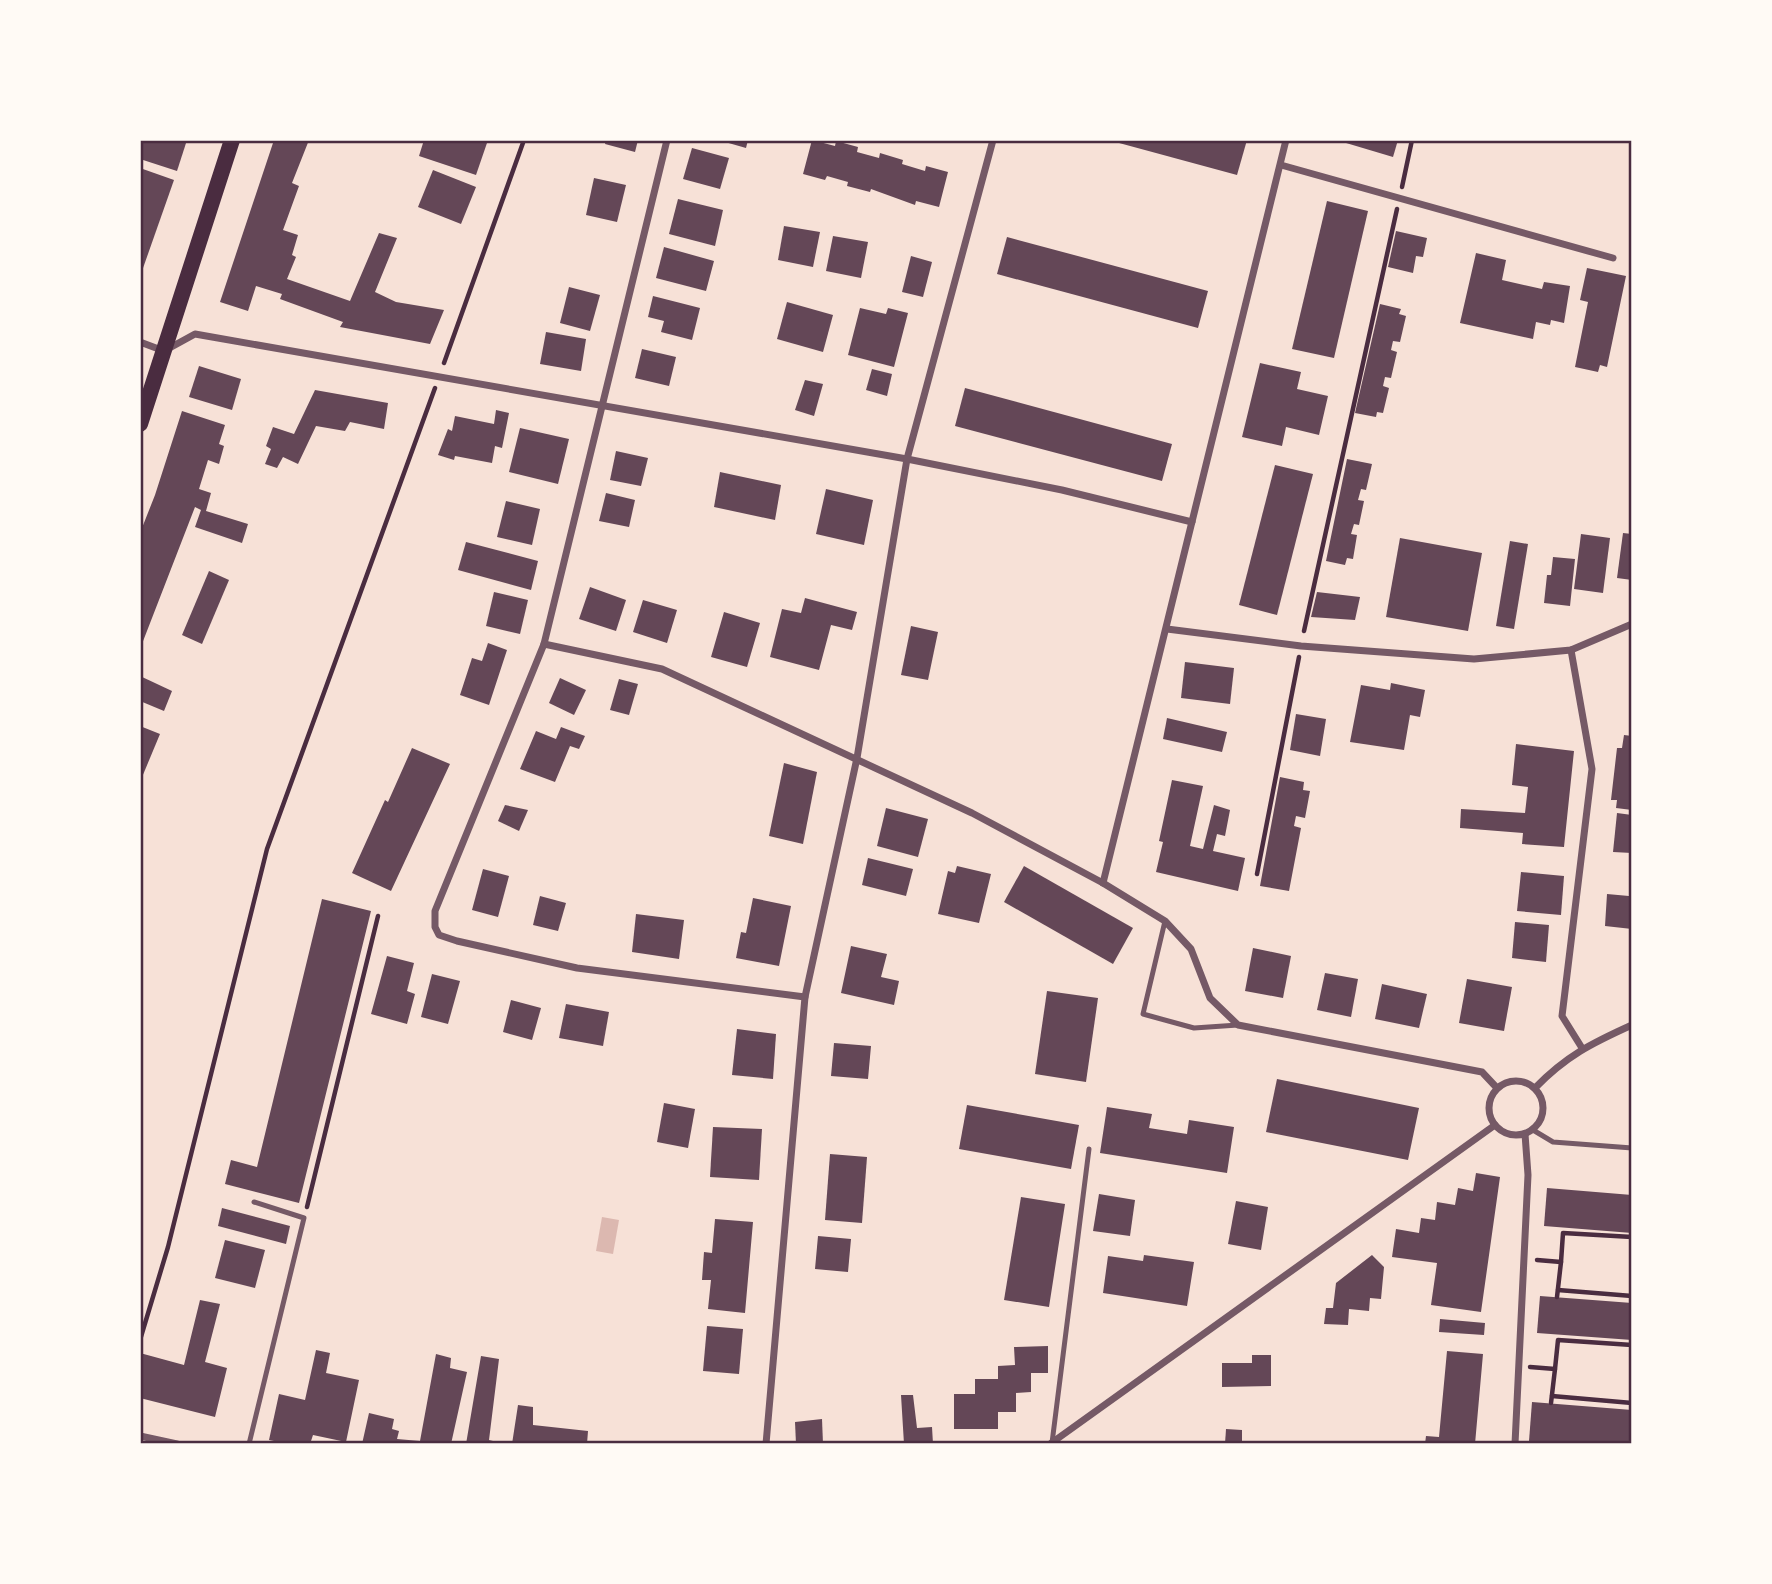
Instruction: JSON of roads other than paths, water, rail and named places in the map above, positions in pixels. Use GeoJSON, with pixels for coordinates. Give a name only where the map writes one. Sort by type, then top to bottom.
{"type":"FeatureCollection","features":[{"type":"Feature","properties":{"kind":"main road"},"geometry":{"type":"LineString","coordinates":[[140,424],[232,140]]}},
{"type":"Feature","properties":{"kind":"street"},"geometry":{"type":"LineString","coordinates":[[667,140],[544,644],[435,911],[435,927],[439,935],[457,942],[577,968],[805,997]]}},
{"type":"Feature","properties":{"kind":"street"},"geometry":{"type":"LineString","coordinates":[[766,1444],[805,997],[857,758],[907,459],[993,140]]}},
{"type":"Feature","properties":{"kind":"street"},"geometry":{"type":"LineString","coordinates":[[1103,883],[1286,140]]}},
{"type":"Feature","properties":{"kind":"street"},"geometry":{"type":"LineString","coordinates":[[1281,165],[1613,258]]}},
{"type":"Feature","properties":{"kind":"street"},"geometry":{"type":"LineString","coordinates":[[140,342],[164,351],[195,334],[907,459],[1062,490],[1192,522]]}},
{"type":"Feature","properties":{"kind":"street"},"geometry":{"type":"LineString","coordinates":[[1167,629],[1301,646],[1474,659],[1571,650],[1632,624]]}},
{"type":"Feature","properties":{"kind":"street"},"geometry":{"type":"LineString","coordinates":[[544,644],[662,669],[972,813],[1103,883],[1165,921],[1192,949],[1210,998],[1238,1025],[1482,1072],[1497,1088]]}},
{"type":"Feature","properties":{"kind":"street"},"geometry":{"type":"LineString","coordinates":[[1571,650],[1592,769],[1562,1016],[1582,1048]]}},
{"type":"Feature","properties":{"kind":"street"},"geometry":{"type":"LineString","coordinates":[[1535,1088],[1554,1069],[1582,1048],[1632,1025]]}},
{"type":"Feature","properties":{"kind":"street"},"geometry":{"type":"LineString","coordinates":[[1512,1080],[1529,1083],[1535,1088],[1540,1094],[1544,1110],[1538,1124],[1529,1132],[1508,1134],[1495,1125],[1491,1118],[1489,1102],[1497,1088],[1512,1080]]}},
{"type":"Feature","properties":{"kind":"street"},"geometry":{"type":"LineString","coordinates":[[1051,1443],[1495,1125]]}},
{"type":"Feature","properties":{"kind":"street"},"geometry":{"type":"LineString","coordinates":[[1515,1444],[1529,1132]]}},
{"type":"Feature","properties":{"kind":"street"},"geometry":{"type":"LineString","coordinates":[[140,1436],[177,1444]]}},
{"type":"Feature","properties":{"kind":"lane"},"geometry":{"type":"LineString","coordinates":[[1165,921],[1143,1014],[1194,1028],[1238,1025]]}},
{"type":"Feature","properties":{"kind":"lane"},"geometry":{"type":"LineString","coordinates":[[1529,1132],[1553,1142],[1632,1148]]}},
{"type":"Feature","properties":{"kind":"lane"},"geometry":{"type":"LineString","coordinates":[[1051,1443],[1089,1149]]}},
{"type":"Feature","properties":{"kind":"lane"},"geometry":{"type":"LineString","coordinates":[[249,1444],[304,1218],[254,1202]]}}]}
